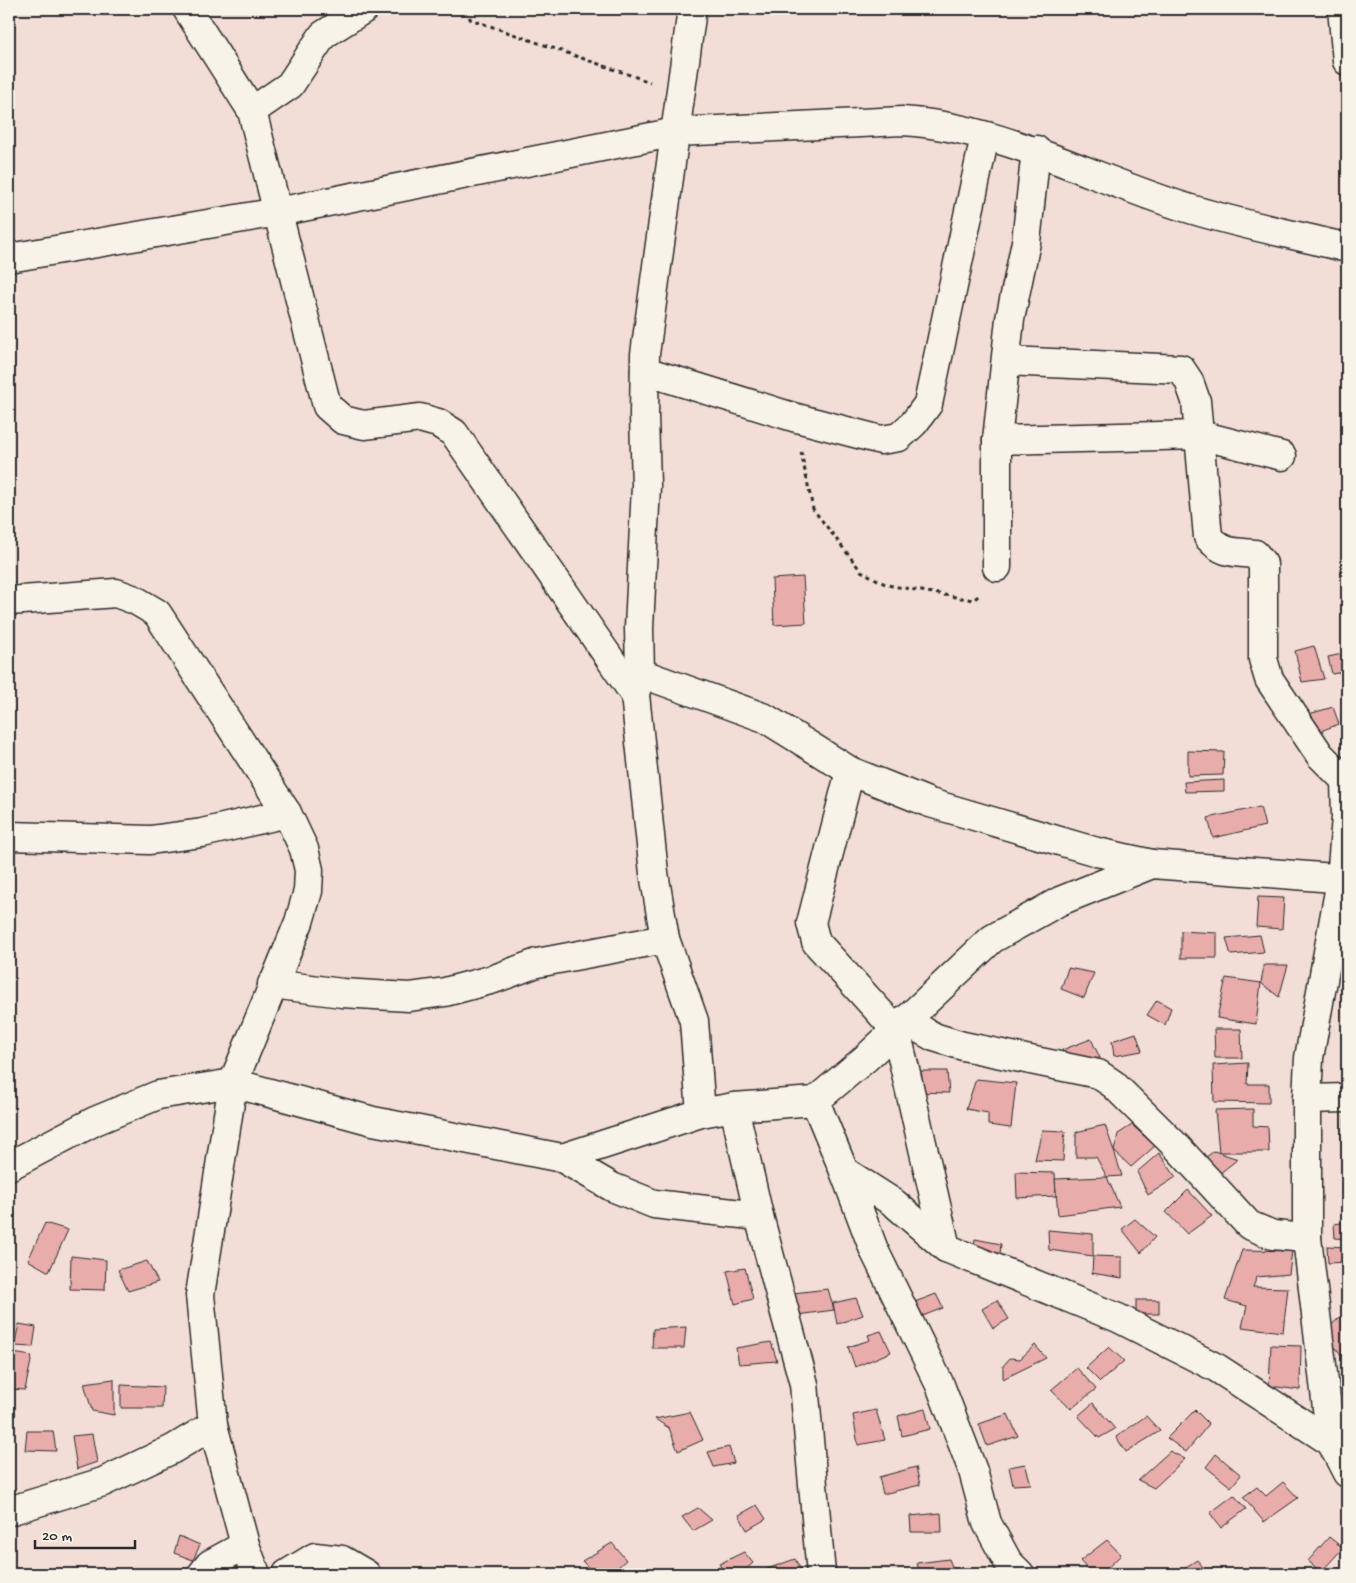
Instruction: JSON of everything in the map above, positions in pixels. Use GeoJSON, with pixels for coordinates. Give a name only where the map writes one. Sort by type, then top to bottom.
{"type":"FeatureCollection","features":[{"type":"Feature","properties":{"kind":"street"},"geometry":{"type":"LineString","coordinates":[[187,9],[252,111],[327,406],[343,420],[364,425],[420,418],[438,423],[454,433],[637,684],[765,718],[850,771],[930,803],[1097,852],[1152,864],[1344,880]]}},
{"type":"Feature","properties":{"kind":"street"},"geometry":{"type":"LineString","coordinates":[[692,9],[645,354],[646,486],[637,684],[654,873],[665,939],[694,1022],[701,1113]]}},
{"type":"Feature","properties":{"kind":"street"},"geometry":{"type":"LineString","coordinates":[[1342,9],[1347,61]]}},
{"type":"Feature","properties":{"kind":"street"},"geometry":{"type":"LineString","coordinates":[[252,111],[290,85],[323,34],[361,10]]}},
{"type":"Feature","properties":{"kind":"street"},"geometry":{"type":"LineString","coordinates":[[9,258],[278,212],[676,132],[902,121],[930,122],[1036,150],[1184,207],[1347,248]]}},
{"type":"Feature","properties":{"kind":"street"},"geometry":{"type":"LineString","coordinates":[[645,371],[793,417],[881,440],[899,437],[914,423],[928,404],[985,136]]}},
{"type":"Feature","properties":{"kind":"street"},"geometry":{"type":"LineString","coordinates":[[997,568],[996,440],[1007,361],[1010,319],[1026,242],[1036,150]]}},
{"type":"Feature","properties":{"kind":"street"},"geometry":{"type":"LineString","coordinates":[[1007,361],[1181,369],[1189,381],[1196,401],[1208,536],[1218,548],[1230,552],[1256,554],[1263,564],[1262,659],[1268,679],[1320,755],[1346,779],[1344,880],[1309,1058],[1306,1099],[1307,1238],[1337,1410],[1339,1446],[1347,1473]]}},
{"type":"Feature","properties":{"kind":"street"},"geometry":{"type":"LineString","coordinates":[[996,440],[1200,435],[1282,456]]}},
{"type":"Feature","properties":{"kind":"street"},"geometry":{"type":"LineString","coordinates":[[9,601],[116,593],[136,600],[157,613],[287,813],[304,849],[309,870],[308,891],[299,922],[233,1083],[200,1295],[213,1425],[245,1545],[256,1574]]}},
{"type":"Feature","properties":{"kind":"street"},"geometry":{"type":"LineString","coordinates":[[850,771],[811,923],[816,942],[900,1025],[963,1046],[1098,1074],[1113,1084],[1178,1148],[1249,1225],[1273,1235],[1307,1238]]}},
{"type":"Feature","properties":{"kind":"street"},"geometry":{"type":"LineString","coordinates":[[9,836],[150,840],[202,833],[287,813]]}},
{"type":"Feature","properties":{"kind":"street"},"geometry":{"type":"LineString","coordinates":[[562,1158],[701,1113],[734,1106],[815,1101],[992,939],[1060,901],[1152,864]]}},
{"type":"Feature","properties":{"kind":"street"},"geometry":{"type":"LineString","coordinates":[[272,984],[342,993],[409,997],[446,992],[494,980],[537,963],[665,939]]}},
{"type":"Feature","properties":{"kind":"street"},"geometry":{"type":"LineString","coordinates":[[900,1025],[946,1248]]}},
{"type":"Feature","properties":{"kind":"street"},"geometry":{"type":"LineString","coordinates":[[9,1166],[95,1121],[158,1096],[233,1083],[373,1121],[562,1158],[612,1187],[654,1204],[759,1216]]}},
{"type":"Feature","properties":{"kind":"street"},"geometry":{"type":"LineString","coordinates":[[1306,1099],[1347,1098]]}},
{"type":"Feature","properties":{"kind":"street"},"geometry":{"type":"LineString","coordinates":[[815,1101],[874,1250],[940,1385],[973,1471],[987,1523],[1008,1562],[1020,1574]]}},
{"type":"Feature","properties":{"kind":"street"},"geometry":{"type":"LineString","coordinates":[[734,1106],[759,1216],[804,1384],[821,1574]]}},
{"type":"Feature","properties":{"kind":"street"},"geometry":{"type":"LineString","coordinates":[[844,1171],[894,1203],[946,1248],[1118,1318],[1218,1368],[1339,1446]]}},
{"type":"Feature","properties":{"kind":"street"},"geometry":{"type":"LineString","coordinates":[[9,1511],[104,1482],[173,1449],[213,1425]]}},
{"type":"Feature","properties":{"kind":"street"},"geometry":{"type":"LineString","coordinates":[[202,1574],[210,1564],[245,1545]]}},
{"type":"Feature","properties":{"kind":"street"},"geometry":{"type":"LineString","coordinates":[[287,1574],[315,1557],[342,1560],[366,1574]]}},
{"type":"Feature","properties":{"kind":"path"},"geometry":{"type":"LineString","coordinates":[[468,9],[470,19],[680,93]]}},
{"type":"Feature","properties":{"kind":"path"},"geometry":{"type":"LineString","coordinates":[[793,417],[813,509],[861,571],[887,585],[973,600],[991,587],[997,568]]}},
{"type":"Feature","properties":{"kind":"building"},"geometry":{"type":"Polygon","coordinates":[[[803,577],[806,623],[774,625],[772,579],[803,577]]]}},
{"type":"Feature","properties":{"kind":"building"},"geometry":{"type":"Polygon","coordinates":[[[1314,646],[1324,679],[1302,682],[1295,651],[1314,646]]]}},
{"type":"Feature","properties":{"kind":"building"},"geometry":{"type":"Polygon","coordinates":[[[1347,653],[1347,671],[1332,674],[1328,657],[1347,653]]]}},
{"type":"Feature","properties":{"kind":"building"},"geometry":{"type":"Polygon","coordinates":[[[1333,707],[1339,724],[1318,732],[1309,714],[1333,707]]]}},
{"type":"Feature","properties":{"kind":"building"},"geometry":{"type":"Polygon","coordinates":[[[1188,751],[1224,752],[1223,775],[1188,776],[1188,751]]]}},
{"type":"Feature","properties":{"kind":"building"},"geometry":{"type":"Polygon","coordinates":[[[1224,780],[1224,791],[1185,792],[1184,782],[1224,780]]]}},
{"type":"Feature","properties":{"kind":"building"},"geometry":{"type":"Polygon","coordinates":[[[1260,807],[1265,826],[1213,838],[1208,818],[1260,807]]]}},
{"type":"Feature","properties":{"kind":"building"},"geometry":{"type":"Polygon","coordinates":[[[1258,897],[1284,898],[1282,929],[1256,927],[1258,897]]]}},
{"type":"Feature","properties":{"kind":"building"},"geometry":{"type":"Polygon","coordinates":[[[1181,931],[1217,933],[1217,958],[1181,958],[1181,931]]]}},
{"type":"Feature","properties":{"kind":"building"},"geometry":{"type":"Polygon","coordinates":[[[1260,935],[1264,952],[1231,955],[1226,938],[1260,935]]]}},
{"type":"Feature","properties":{"kind":"building"},"geometry":{"type":"Polygon","coordinates":[[[1264,965],[1288,965],[1279,997],[1261,983],[1264,965]]]}},
{"type":"Feature","properties":{"kind":"building"},"geometry":{"type":"Polygon","coordinates":[[[1068,968],[1094,973],[1084,998],[1061,989],[1068,968]]]}},
{"type":"Feature","properties":{"kind":"building"},"geometry":{"type":"Polygon","coordinates":[[[1226,978],[1261,983],[1256,1024],[1217,1018],[1226,978]]]}},
{"type":"Feature","properties":{"kind":"building"},"geometry":{"type":"Polygon","coordinates":[[[1157,1000],[1171,1008],[1165,1025],[1147,1015],[1157,1000]]]}},
{"type":"Feature","properties":{"kind":"building"},"geometry":{"type":"Polygon","coordinates":[[[1214,1029],[1241,1029],[1242,1058],[1215,1058],[1214,1029]]]}},
{"type":"Feature","properties":{"kind":"building"},"geometry":{"type":"Polygon","coordinates":[[[1136,1033],[1142,1051],[1114,1056],[1112,1041],[1136,1033]]]}},
{"type":"Feature","properties":{"kind":"building"},"geometry":{"type":"Polygon","coordinates":[[[1091,1039],[1100,1058],[1071,1061],[1062,1050],[1091,1039]]]}},
{"type":"Feature","properties":{"kind":"building"},"geometry":{"type":"Polygon","coordinates":[[[1248,1063],[1247,1084],[1269,1084],[1269,1103],[1214,1102],[1213,1065],[1248,1063]]]}},
{"type":"Feature","properties":{"kind":"building"},"geometry":{"type":"Polygon","coordinates":[[[919,1071],[947,1071],[949,1093],[918,1092],[919,1071]]]}},
{"type":"Feature","properties":{"kind":"building"},"geometry":{"type":"Polygon","coordinates":[[[976,1079],[1016,1083],[1011,1128],[988,1125],[988,1113],[966,1109],[976,1079]]]}},
{"type":"Feature","properties":{"kind":"building"},"geometry":{"type":"Polygon","coordinates":[[[1253,1109],[1253,1126],[1268,1127],[1269,1152],[1219,1152],[1215,1110],[1253,1109]]]}},
{"type":"Feature","properties":{"kind":"building"},"geometry":{"type":"Polygon","coordinates":[[[1345,1118],[1347,1118],[1347,1144],[1345,1144],[1345,1118]]]}},
{"type":"Feature","properties":{"kind":"building"},"geometry":{"type":"Polygon","coordinates":[[[1105,1125],[1122,1176],[1107,1177],[1096,1157],[1076,1157],[1076,1132],[1105,1125]]]}},
{"type":"Feature","properties":{"kind":"building"},"geometry":{"type":"Polygon","coordinates":[[[1132,1125],[1155,1146],[1131,1167],[1114,1151],[1118,1134],[1132,1125]]]}},
{"type":"Feature","properties":{"kind":"building"},"geometry":{"type":"Polygon","coordinates":[[[1042,1130],[1065,1131],[1063,1161],[1035,1160],[1042,1130]]]}},
{"type":"Feature","properties":{"kind":"building"},"geometry":{"type":"Polygon","coordinates":[[[1214,1151],[1238,1159],[1215,1177],[1200,1162],[1214,1151]]]}},
{"type":"Feature","properties":{"kind":"building"},"geometry":{"type":"Polygon","coordinates":[[[1159,1153],[1176,1177],[1148,1195],[1137,1172],[1159,1153]]]}},
{"type":"Feature","properties":{"kind":"building"},"geometry":{"type":"Polygon","coordinates":[[[1347,1163],[1347,1186],[1345,1186],[1347,1163]]]}},
{"type":"Feature","properties":{"kind":"building"},"geometry":{"type":"Polygon","coordinates":[[[1016,1172],[1055,1173],[1056,1196],[1017,1198],[1016,1172]]]}},
{"type":"Feature","properties":{"kind":"building"},"geometry":{"type":"Polygon","coordinates":[[[1107,1177],[1120,1207],[1058,1215],[1055,1179],[1107,1177]]]}},
{"type":"Feature","properties":{"kind":"building"},"geometry":{"type":"Polygon","coordinates":[[[1188,1190],[1212,1216],[1187,1234],[1166,1212],[1188,1190]]]}},
{"type":"Feature","properties":{"kind":"building"},"geometry":{"type":"Polygon","coordinates":[[[1135,1219],[1155,1237],[1141,1253],[1122,1229],[1135,1219]]]}},
{"type":"Feature","properties":{"kind":"building"},"geometry":{"type":"Polygon","coordinates":[[[1347,1222],[1347,1239],[1335,1238],[1334,1224],[1347,1222]]]}},
{"type":"Feature","properties":{"kind":"building"},"geometry":{"type":"Polygon","coordinates":[[[45,1223],[68,1230],[49,1272],[28,1260],[45,1223]]]}},
{"type":"Feature","properties":{"kind":"building"},"geometry":{"type":"Polygon","coordinates":[[[1048,1230],[1093,1234],[1093,1256],[1049,1250],[1048,1230]]]}},
{"type":"Feature","properties":{"kind":"building"},"geometry":{"type":"Polygon","coordinates":[[[975,1239],[1001,1244],[999,1264],[973,1252],[975,1239]]]}},
{"type":"Feature","properties":{"kind":"building"},"geometry":{"type":"Polygon","coordinates":[[[1327,1246],[1347,1247],[1347,1262],[1328,1263],[1327,1246]]]}},
{"type":"Feature","properties":{"kind":"building"},"geometry":{"type":"Polygon","coordinates":[[[1242,1250],[1292,1251],[1289,1274],[1257,1277],[1253,1287],[1288,1288],[1283,1332],[1242,1327],[1247,1306],[1225,1300],[1242,1250]]]}},
{"type":"Feature","properties":{"kind":"building"},"geometry":{"type":"Polygon","coordinates":[[[71,1256],[106,1260],[105,1290],[70,1289],[71,1256]]]}},
{"type":"Feature","properties":{"kind":"building"},"geometry":{"type":"Polygon","coordinates":[[[1093,1256],[1122,1257],[1122,1278],[1092,1273],[1093,1256]]]}},
{"type":"Feature","properties":{"kind":"building"},"geometry":{"type":"Polygon","coordinates":[[[147,1261],[158,1282],[128,1291],[118,1270],[147,1261]]]}},
{"type":"Feature","properties":{"kind":"building"},"geometry":{"type":"Polygon","coordinates":[[[745,1268],[753,1299],[735,1304],[727,1271],[745,1268]]]}},
{"type":"Feature","properties":{"kind":"building"},"geometry":{"type":"Polygon","coordinates":[[[828,1289],[834,1310],[797,1315],[793,1293],[828,1289]]]}},
{"type":"Feature","properties":{"kind":"building"},"geometry":{"type":"Polygon","coordinates":[[[936,1294],[943,1308],[915,1319],[907,1305],[936,1294]]]}},
{"type":"Feature","properties":{"kind":"building"},"geometry":{"type":"Polygon","coordinates":[[[856,1298],[863,1315],[837,1324],[833,1303],[856,1298]]]}},
{"type":"Feature","properties":{"kind":"building"},"geometry":{"type":"Polygon","coordinates":[[[997,1300],[1009,1319],[993,1328],[982,1309],[997,1300]]]}},
{"type":"Feature","properties":{"kind":"building"},"geometry":{"type":"Polygon","coordinates":[[[1136,1300],[1159,1300],[1159,1314],[1136,1314],[1136,1300]]]}},
{"type":"Feature","properties":{"kind":"building"},"geometry":{"type":"Polygon","coordinates":[[[1340,1317],[1347,1317],[1347,1356],[1342,1356],[1336,1348],[1328,1348],[1325,1331],[1340,1317]]]}},
{"type":"Feature","properties":{"kind":"building"},"geometry":{"type":"Polygon","coordinates":[[[19,1324],[36,1327],[33,1347],[14,1346],[19,1324]]]}},
{"type":"Feature","properties":{"kind":"building"},"geometry":{"type":"Polygon","coordinates":[[[686,1327],[684,1348],[652,1348],[653,1329],[686,1327]]]}},
{"type":"Feature","properties":{"kind":"building"},"geometry":{"type":"Polygon","coordinates":[[[881,1331],[891,1352],[855,1367],[848,1347],[870,1340],[868,1335],[881,1331]]]}},
{"type":"Feature","properties":{"kind":"building"},"geometry":{"type":"Polygon","coordinates":[[[771,1342],[777,1361],[739,1364],[736,1348],[771,1342]]]}},
{"type":"Feature","properties":{"kind":"building"},"geometry":{"type":"Polygon","coordinates":[[[1035,1345],[1046,1358],[1003,1379],[1003,1366],[1010,1358],[1020,1359],[1035,1345]]]}},
{"type":"Feature","properties":{"kind":"building"},"geometry":{"type":"Polygon","coordinates":[[[1271,1345],[1301,1346],[1300,1390],[1269,1386],[1271,1345]]]}},
{"type":"Feature","properties":{"kind":"building"},"geometry":{"type":"Polygon","coordinates":[[[1109,1347],[1124,1361],[1100,1382],[1086,1368],[1109,1347]]]}},
{"type":"Feature","properties":{"kind":"building"},"geometry":{"type":"Polygon","coordinates":[[[12,1353],[32,1356],[25,1390],[9,1389],[12,1353]]]}},
{"type":"Feature","properties":{"kind":"building"},"geometry":{"type":"Polygon","coordinates":[[[1077,1368],[1096,1389],[1071,1409],[1051,1390],[1077,1368]]]}},
{"type":"Feature","properties":{"kind":"building"},"geometry":{"type":"Polygon","coordinates":[[[114,1379],[114,1415],[92,1411],[84,1383],[114,1379]]]}},
{"type":"Feature","properties":{"kind":"building"},"geometry":{"type":"Polygon","coordinates":[[[121,1385],[163,1387],[162,1408],[121,1408],[121,1385]]]}},
{"type":"Feature","properties":{"kind":"building"},"geometry":{"type":"Polygon","coordinates":[[[1093,1403],[1115,1429],[1099,1438],[1078,1416],[1093,1403]]]}},
{"type":"Feature","properties":{"kind":"building"},"geometry":{"type":"Polygon","coordinates":[[[925,1409],[930,1429],[902,1436],[898,1416],[925,1409]]]}},
{"type":"Feature","properties":{"kind":"building"},"geometry":{"type":"Polygon","coordinates":[[[876,1410],[885,1440],[858,1445],[853,1415],[876,1410]]]}},
{"type":"Feature","properties":{"kind":"building"},"geometry":{"type":"Polygon","coordinates":[[[1195,1410],[1209,1424],[1186,1452],[1167,1438],[1195,1410]]]}},
{"type":"Feature","properties":{"kind":"building"},"geometry":{"type":"Polygon","coordinates":[[[690,1412],[703,1440],[678,1451],[669,1428],[655,1419],[690,1412]]]}},
{"type":"Feature","properties":{"kind":"building"},"geometry":{"type":"Polygon","coordinates":[[[1008,1414],[1018,1436],[987,1446],[979,1424],[1008,1414]]]}},
{"type":"Feature","properties":{"kind":"building"},"geometry":{"type":"Polygon","coordinates":[[[1146,1416],[1160,1431],[1126,1452],[1116,1437],[1146,1416]]]}},
{"type":"Feature","properties":{"kind":"building"},"geometry":{"type":"Polygon","coordinates":[[[27,1431],[53,1431],[56,1451],[25,1450],[27,1431]]]}},
{"type":"Feature","properties":{"kind":"building"},"geometry":{"type":"Polygon","coordinates":[[[92,1434],[97,1462],[77,1469],[72,1436],[92,1434]]]}},
{"type":"Feature","properties":{"kind":"building"},"geometry":{"type":"Polygon","coordinates":[[[729,1447],[734,1463],[714,1467],[708,1452],[729,1447]]]}},
{"type":"Feature","properties":{"kind":"building"},"geometry":{"type":"Polygon","coordinates":[[[1170,1451],[1185,1459],[1154,1488],[1138,1480],[1170,1451]]]}},
{"type":"Feature","properties":{"kind":"building"},"geometry":{"type":"Polygon","coordinates":[[[1216,1454],[1241,1475],[1231,1487],[1206,1467],[1216,1454]]]}},
{"type":"Feature","properties":{"kind":"building"},"geometry":{"type":"Polygon","coordinates":[[[1025,1464],[1031,1484],[1013,1485],[1009,1467],[1025,1464]]]}},
{"type":"Feature","properties":{"kind":"building"},"geometry":{"type":"Polygon","coordinates":[[[916,1467],[920,1485],[883,1494],[879,1477],[916,1467]]]}},
{"type":"Feature","properties":{"kind":"building"},"geometry":{"type":"Polygon","coordinates":[[[1283,1482],[1298,1498],[1264,1522],[1243,1497],[1257,1487],[1266,1496],[1283,1482]]]}},
{"type":"Feature","properties":{"kind":"building"},"geometry":{"type":"Polygon","coordinates":[[[1234,1495],[1246,1509],[1221,1528],[1210,1513],[1234,1495]]]}},
{"type":"Feature","properties":{"kind":"building"},"geometry":{"type":"Polygon","coordinates":[[[757,1505],[766,1519],[747,1530],[739,1515],[757,1505]]]}},
{"type":"Feature","properties":{"kind":"building"},"geometry":{"type":"Polygon","coordinates":[[[698,1508],[712,1520],[693,1531],[682,1517],[698,1508]]]}},
{"type":"Feature","properties":{"kind":"building"},"geometry":{"type":"Polygon","coordinates":[[[941,1513],[942,1532],[911,1532],[910,1516],[941,1513]]]}},
{"type":"Feature","properties":{"kind":"building"},"geometry":{"type":"Polygon","coordinates":[[[179,1536],[200,1545],[193,1560],[174,1553],[179,1536]]]}},
{"type":"Feature","properties":{"kind":"building"},"geometry":{"type":"Polygon","coordinates":[[[1329,1537],[1343,1548],[1321,1572],[1308,1561],[1329,1537]]]}},
{"type":"Feature","properties":{"kind":"building"},"geometry":{"type":"Polygon","coordinates":[[[1107,1540],[1121,1555],[1101,1574],[1092,1574],[1080,1561],[1107,1540]]]}},
{"type":"Feature","properties":{"kind":"building"},"geometry":{"type":"Polygon","coordinates":[[[612,1543],[626,1560],[610,1574],[595,1574],[582,1561],[612,1543]]]}},
{"type":"Feature","properties":{"kind":"building"},"geometry":{"type":"Polygon","coordinates":[[[744,1552],[753,1563],[743,1574],[725,1574],[719,1564],[744,1552]]]}},
{"type":"Feature","properties":{"kind":"building"},"geometry":{"type":"Polygon","coordinates":[[[795,1559],[803,1574],[769,1574],[767,1569],[795,1559]]]}},
{"type":"Feature","properties":{"kind":"building"},"geometry":{"type":"Polygon","coordinates":[[[949,1559],[955,1574],[920,1574],[917,1563],[949,1559]]]}},
{"type":"Feature","properties":{"kind":"building"},"geometry":{"type":"Polygon","coordinates":[[[1197,1560],[1209,1574],[1188,1574],[1186,1567],[1197,1560]]]}}]}
